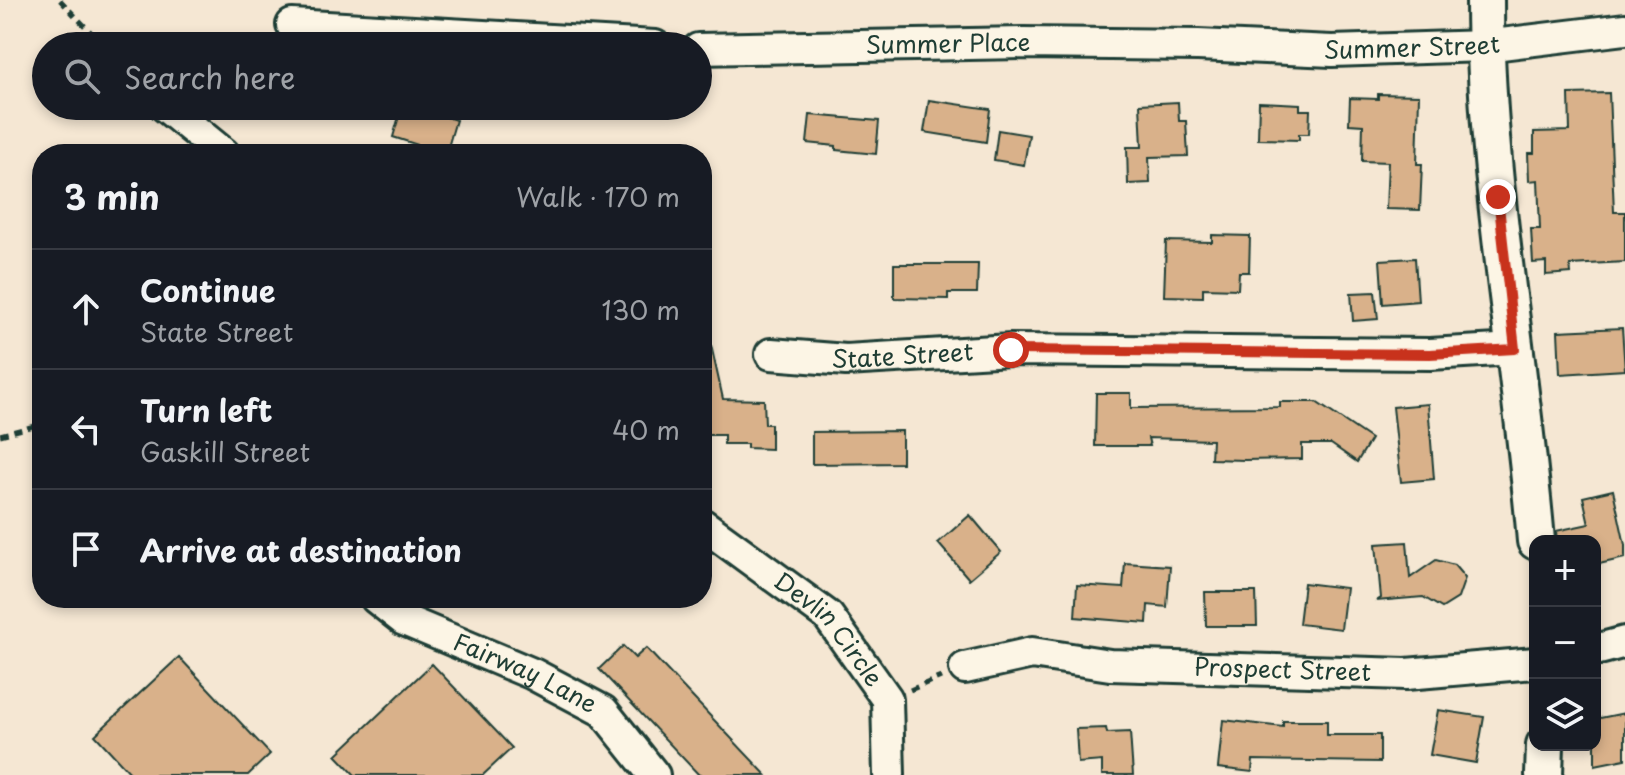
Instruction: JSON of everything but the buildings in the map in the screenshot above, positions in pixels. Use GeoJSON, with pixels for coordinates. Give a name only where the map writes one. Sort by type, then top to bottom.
{"type":"FeatureCollection","features":[{"type":"Feature","properties":{"kind":"street"},"geometry":{"type":"LineString","coordinates":[[1485,0],[1485,46],[1535,535]]}},
{"type":"Feature","properties":{"kind":"street"},"geometry":{"type":"LineString","coordinates":[[292,25],[413,32]]}},
{"type":"Feature","properties":{"kind":"street","name":"Summer Street"},"geometry":{"type":"LineString","coordinates":[[1198,45],[1332,51],[1485,46],[1625,29]]}},
{"type":"Feature","properties":{"kind":"street","name":"Summer Place"},"geometry":{"type":"LineString","coordinates":[[712,49],[1023,43],[1198,45]]}},
{"type":"Feature","properties":{"kind":"street"},"geometry":{"type":"LineString","coordinates":[[182,120],[212,144]]}},
{"type":"Feature","properties":{"kind":"street","name":"State Street"},"geometry":{"type":"LineString","coordinates":[[771,354],[846,360],[1011,350],[1430,354],[1515,349]]}},
{"type":"Feature","properties":{"kind":"street","name":"Devlin Circle"},"geometry":{"type":"LineString","coordinates":[[712,531],[828,616],[887,699],[889,775]]}},
{"type":"Feature","properties":{"kind":"street","name":"Fairway Lane"},"geometry":{"type":"LineString","coordinates":[[389,608],[404,620],[533,674],[603,711],[654,775]]}},
{"type":"Feature","properties":{"kind":"street"},"geometry":{"type":"LineString","coordinates":[[1601,648],[1625,642]]}},
{"type":"Feature","properties":{"kind":"street","name":"Prospect Street"},"geometry":{"type":"LineString","coordinates":[[965,668],[1032,653],[1110,665],[1406,674],[1529,664]]}},
{"type":"Feature","properties":{"kind":"street"},"geometry":{"type":"LineString","coordinates":[[1544,775],[1545,751]]}},
{"type":"Feature","properties":{"kind":"path"},"geometry":{"type":"LineString","coordinates":[[60,0],[91,32]]}},
{"type":"Feature","properties":{"kind":"path"},"geometry":{"type":"LineString","coordinates":[[0,435],[32,427]]}},
{"type":"Feature","properties":{"kind":"path"},"geometry":{"type":"LineString","coordinates":[[887,699],[965,668]]}},
{"type":"Feature","properties":{"kind":"route"},"geometry":{"type":"LineString","coordinates":[[1011,350],[1430,354],[1515,349],[1498,197]]}}]}
